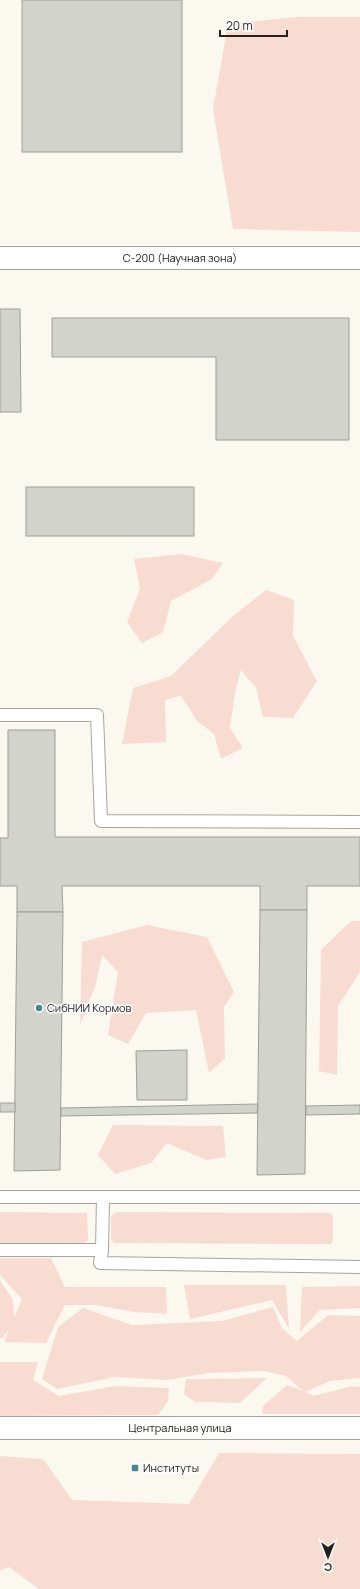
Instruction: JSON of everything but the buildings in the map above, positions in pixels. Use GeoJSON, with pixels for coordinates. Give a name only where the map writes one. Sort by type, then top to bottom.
{"type":"FeatureCollection","features":[{"type":"Feature","properties":{"kind":"street","name":"С-200 (Научная зона)"},"geometry":{"type":"LineString","coordinates":[[0,258],[360,258]]}},
{"type":"Feature","properties":{"kind":"street","name":"Центральная улица"},"geometry":{"type":"LineString","coordinates":[[0,1428],[360,1428]]}},
{"type":"Feature","properties":{"kind":"lane"},"geometry":{"type":"LineString","coordinates":[[0,715],[97,715],[101,821],[360,822]]}},
{"type":"Feature","properties":{"kind":"lane"},"geometry":{"type":"LineString","coordinates":[[0,1197],[360,1197]]}},
{"type":"Feature","properties":{"kind":"lane"},"geometry":{"type":"LineString","coordinates":[[103,1197],[102,1250],[100,1263],[360,1267]]}},
{"type":"Feature","properties":{"kind":"lane"},"geometry":{"type":"LineString","coordinates":[[0,1250],[102,1250]]}},
{"type":"Feature","properties":{"kind":"shaded area"},"geometry":{"type":"Polygon","coordinates":[[[296,17],[360,17],[360,232],[233,229],[213,109],[228,24],[296,17]]]}},
{"type":"Feature","properties":{"kind":"shaded area"},"geometry":{"type":"Polygon","coordinates":[[[181,554],[223,563],[212,579],[171,601],[163,632],[142,643],[127,622],[140,589],[134,559],[181,554]]]}},
{"type":"Feature","properties":{"kind":"shaded area"},"geometry":{"type":"Polygon","coordinates":[[[266,590],[294,600],[293,636],[317,681],[293,718],[263,717],[256,688],[241,670],[235,693],[230,728],[243,748],[221,759],[214,734],[197,721],[181,696],[165,700],[166,742],[122,744],[133,688],[171,676],[233,616],[266,590]]]}},
{"type":"Feature","properties":{"kind":"shaded area"},"geometry":{"type":"Polygon","coordinates":[[[351,921],[360,921],[360,972],[338,1006],[337,1075],[319,1071],[321,950],[351,921]]]}},
{"type":"Feature","properties":{"kind":"shaded area"},"geometry":{"type":"Polygon","coordinates":[[[147,925],[207,937],[234,992],[224,1007],[225,1058],[209,1073],[196,1010],[146,1013],[128,1044],[108,1035],[118,972],[102,955],[96,984],[80,1025],[82,942],[147,925]]]}},
{"type":"Feature","properties":{"kind":"shaded area"},"geometry":{"type":"Polygon","coordinates":[[[113,1125],[223,1126],[226,1157],[206,1160],[167,1143],[151,1163],[115,1174],[98,1155],[113,1125]]]}},
{"type":"Feature","properties":{"kind":"shaded area"},"geometry":{"type":"Polygon","coordinates":[[[0,1212],[87,1213],[88,1240],[85,1243],[0,1243],[0,1212]]]}},
{"type":"Feature","properties":{"kind":"shaded area"},"geometry":{"type":"Polygon","coordinates":[[[115,1212],[330,1213],[333,1216],[333,1240],[330,1244],[114,1243],[111,1240],[111,1216],[115,1212]]]}},
{"type":"Feature","properties":{"kind":"shaded area"},"geometry":{"type":"Polygon","coordinates":[[[0,1258],[51,1258],[65,1287],[166,1287],[167,1314],[135,1312],[95,1305],[65,1305],[46,1343],[4,1342],[9,1330],[2,1338],[0,1338],[0,1280],[13,1300],[14,1318],[22,1299],[0,1275],[0,1258]]]}},
{"type":"Feature","properties":{"kind":"shaded area"},"geometry":{"type":"Polygon","coordinates":[[[184,1285],[286,1285],[289,1329],[272,1300],[190,1319],[184,1285]]]}},
{"type":"Feature","properties":{"kind":"shaded area"},"geometry":{"type":"Polygon","coordinates":[[[360,1286],[360,1308],[320,1310],[300,1332],[302,1287],[360,1286]]]}},
{"type":"Feature","properties":{"kind":"shaded area"},"geometry":{"type":"Polygon","coordinates":[[[273,1307],[282,1328],[297,1341],[328,1315],[360,1316],[360,1378],[330,1381],[305,1392],[314,1396],[352,1386],[360,1387],[360,1414],[262,1414],[263,1406],[287,1385],[303,1391],[286,1376],[264,1371],[208,1373],[167,1380],[115,1377],[57,1389],[42,1379],[58,1327],[83,1308],[132,1325],[222,1321],[273,1307]]]}},
{"type":"Feature","properties":{"kind":"shaded area"},"geometry":{"type":"Polygon","coordinates":[[[0,1362],[38,1362],[33,1380],[59,1396],[115,1386],[169,1388],[168,1401],[158,1415],[0,1416],[0,1362]]]}},
{"type":"Feature","properties":{"kind":"shaded area"},"geometry":{"type":"Polygon","coordinates":[[[267,1378],[240,1403],[195,1402],[184,1394],[186,1379],[267,1378]]]}},
{"type":"Feature","properties":{"kind":"shaded area"},"geometry":{"type":"Polygon","coordinates":[[[219,1453],[360,1454],[360,1589],[39,1589],[9,1567],[0,1570],[0,1456],[43,1459],[72,1500],[189,1504],[219,1453]]]}},
{"type":"Feature","properties":{"kind":"place","name":"СибНИИ Кормов"},"geometry":{"type":"Point","coordinates":[39,1008]}},
{"type":"Feature","properties":{"kind":"place","name":"Институты"},"geometry":{"type":"Point","coordinates":[135,1468]}}]}
